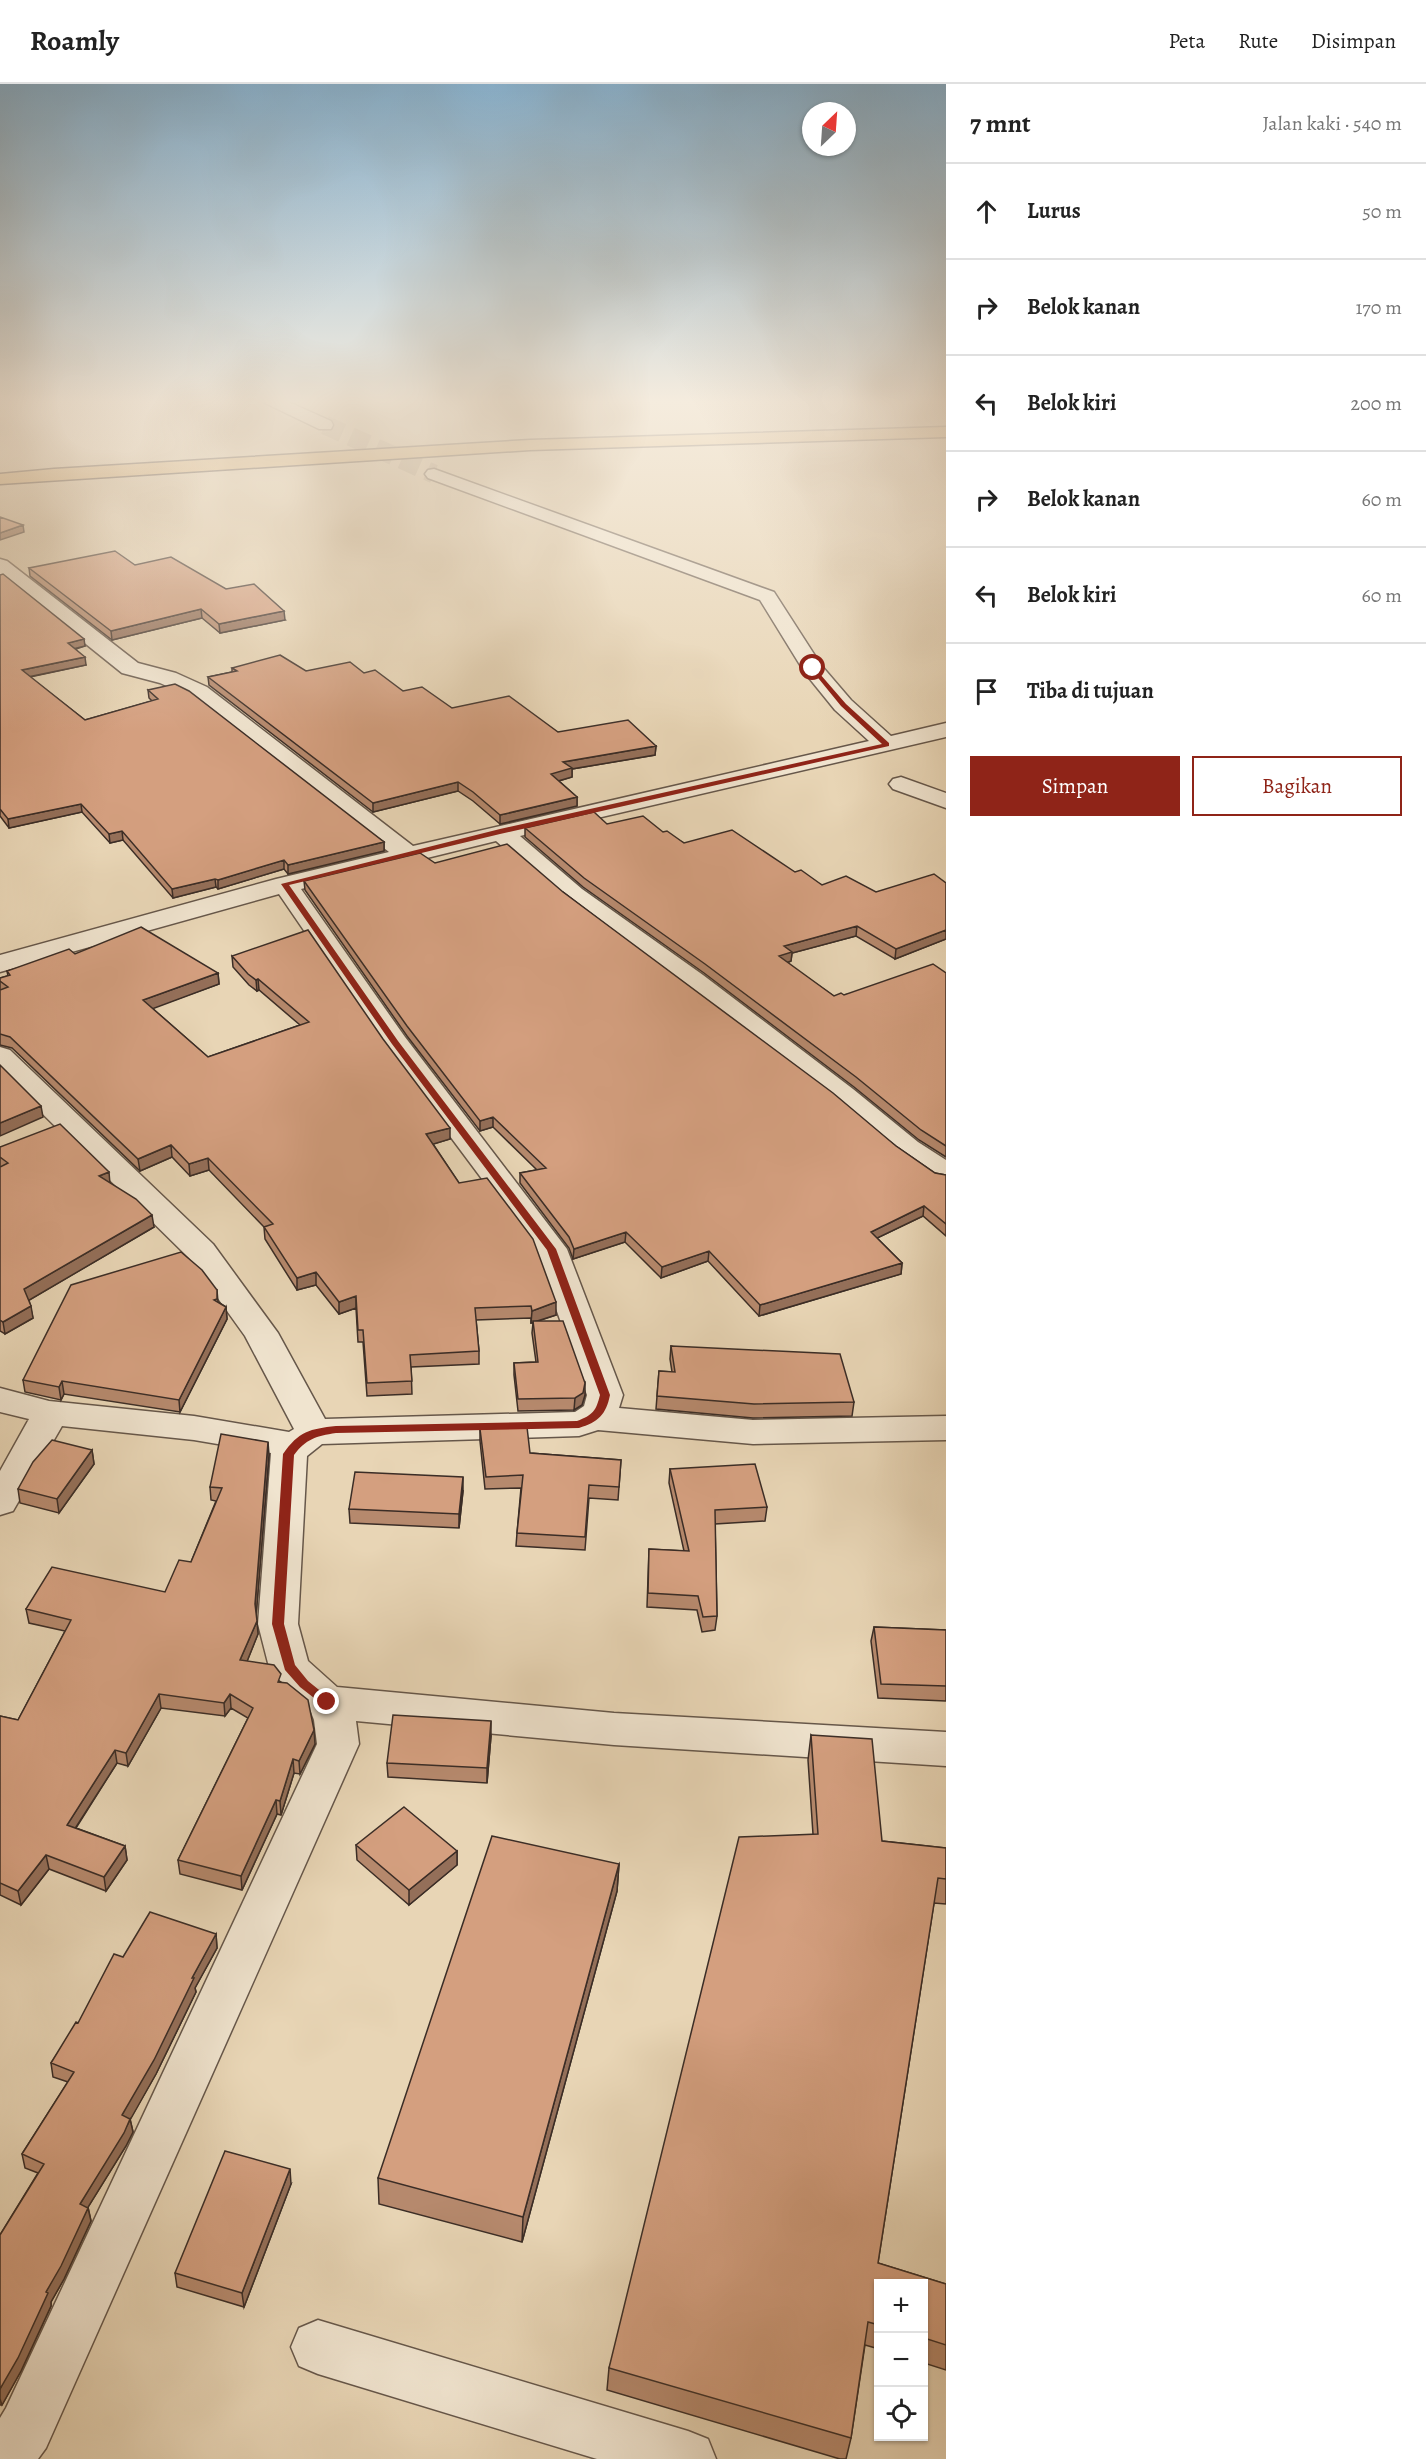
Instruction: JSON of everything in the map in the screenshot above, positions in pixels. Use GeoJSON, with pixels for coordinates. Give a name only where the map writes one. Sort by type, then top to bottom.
{"type":"FeatureCollection","features":[{"type":"Feature","properties":{"kind":"street"},"geometry":{"type":"LineString","coordinates":[[532,511],[665,561],[748,587],[766,596],[813,668],[843,705],[887,745]]}},
{"type":"Feature","properties":{"kind":"street"},"geometry":{"type":"LineString","coordinates":[[0,565],[130,668],[168,678],[199,692],[407,854]]}},
{"type":"Feature","properties":{"kind":"street"},"geometry":{"type":"LineString","coordinates":[[0,964],[118,928],[285,884],[500,832],[946,730]]}},
{"type":"Feature","properties":{"kind":"street"},"geometry":{"type":"LineString","coordinates":[[901,784],[946,801]]}},
{"type":"Feature","properties":{"kind":"street"},"geometry":{"type":"LineString","coordinates":[[500,832],[573,894],[693,981],[843,1095],[907,1148],[946,1174]]}},
{"type":"Feature","properties":{"kind":"street"},"geometry":{"type":"LineString","coordinates":[[285,884],[395,1043],[551,1249],[605,1395],[602,1408],[596,1418]]}},
{"type":"Feature","properties":{"kind":"street"},"geometry":{"type":"LineString","coordinates":[[0,1056],[201,1251],[261,1333],[305,1439]]}},
{"type":"Feature","properties":{"kind":"street"},"geometry":{"type":"LineString","coordinates":[[39,1133],[68,1120]]}},
{"type":"Feature","properties":{"kind":"street"},"geometry":{"type":"LineString","coordinates":[[0,1400],[49,1413],[305,1439],[336,1430],[579,1424],[596,1418],[753,1432],[946,1428]]}},
{"type":"Feature","properties":{"kind":"street"},"geometry":{"type":"LineString","coordinates":[[0,1502],[41,1433],[49,1413]]}},
{"type":"Feature","properties":{"kind":"street"},"geometry":{"type":"LineString","coordinates":[[0,2458],[10,2451],[26,2428],[338,1744],[335,1720],[327,1702],[304,1684],[289,1667],[278,1624],[289,1454],[305,1439]]}},
{"type":"Feature","properties":{"kind":"street"},"geometry":{"type":"LineString","coordinates":[[327,1702],[614,1729],[946,1749]]}},
{"type":"Feature","properties":{"kind":"street"},"geometry":{"type":"LineString","coordinates":[[318,2347],[688,2459]]}},
{"type":"Feature","properties":{"kind":"building"},"geometry":{"type":"Polygon","coordinates":[[[0,517],[23,525],[0,533],[0,517]]]}},
{"type":"Feature","properties":{"kind":"building"},"geometry":{"type":"Polygon","coordinates":[[[115,551],[135,565],[171,557],[226,589],[254,584],[284,611],[219,624],[201,609],[111,631],[29,568],[115,551]]]}},
{"type":"Feature","properties":{"kind":"building"},"geometry":{"type":"Polygon","coordinates":[[[3,574],[84,639],[68,643],[85,657],[22,670],[85,720],[158,699],[148,690],[175,684],[189,691],[384,842],[288,865],[284,860],[218,880],[172,889],[122,831],[109,834],[81,804],[8,819],[0,809],[0,575],[3,574]]]}},
{"type":"Feature","properties":{"kind":"building"},"geometry":{"type":"Polygon","coordinates":[[[280,655],[306,671],[350,662],[364,673],[375,670],[403,691],[422,687],[452,708],[509,696],[558,732],[628,720],[656,746],[563,762],[572,768],[551,774],[577,797],[500,815],[458,782],[373,803],[208,677],[237,671],[232,668],[280,655]]]}},
{"type":"Feature","properties":{"kind":"building"},"geometry":{"type":"Polygon","coordinates":[[[594,812],[607,824],[643,816],[663,832],[667,831],[684,843],[732,830],[795,872],[801,870],[822,885],[846,876],[876,892],[934,874],[946,883],[946,930],[896,949],[857,926],[784,946],[792,952],[779,956],[834,996],[841,993],[844,995],[933,964],[946,973],[946,1146],[921,1130],[856,1077],[705,964],[584,878],[525,828],[594,812]]]}},
{"type":"Feature","properties":{"kind":"building"},"geometry":{"type":"Polygon","coordinates":[[[507,844],[563,892],[833,1093],[896,1146],[935,1173],[946,1175],[946,1224],[924,1206],[871,1232],[902,1263],[760,1305],[709,1251],[662,1267],[626,1232],[574,1249],[569,1237],[520,1173],[546,1168],[493,1117],[480,1121],[407,1026],[304,881],[420,853],[435,863],[507,844]]]}},
{"type":"Feature","properties":{"kind":"building"},"geometry":{"type":"Polygon","coordinates":[[[141,927],[218,973],[143,1000],[208,1057],[309,1022],[258,979],[248,974],[232,956],[308,930],[383,1039],[450,1128],[426,1134],[459,1183],[487,1178],[533,1239],[556,1302],[532,1311],[531,1306],[475,1308],[479,1351],[410,1355],[412,1381],[367,1383],[363,1330],[358,1330],[356,1296],[339,1302],[316,1272],[297,1278],[264,1227],[273,1224],[208,1158],[189,1164],[171,1145],[138,1159],[10,1037],[0,1034],[0,990],[8,987],[0,981],[0,978],[10,975],[7,971],[69,949],[75,954],[141,927]]]}},
{"type":"Feature","properties":{"kind":"building"},"geometry":{"type":"Polygon","coordinates":[[[0,1065],[41,1106],[0,1123],[0,1065]]]}},
{"type":"Feature","properties":{"kind":"building"},"geometry":{"type":"Polygon","coordinates":[[[60,1124],[109,1172],[99,1176],[136,1199],[152,1215],[24,1289],[31,1306],[3,1322],[0,1320],[0,1167],[8,1163],[0,1157],[0,1147],[60,1124]]]}},
{"type":"Feature","properties":{"kind":"building"},"geometry":{"type":"Polygon","coordinates":[[[181,1252],[202,1270],[217,1290],[217,1299],[214,1300],[226,1307],[179,1400],[62,1381],[59,1387],[23,1380],[71,1285],[181,1252]]]}},
{"type":"Feature","properties":{"kind":"building"},"geometry":{"type":"Polygon","coordinates":[[[533,1321],[563,1321],[585,1383],[583,1393],[575,1398],[518,1399],[514,1363],[538,1362],[533,1321]]]}},
{"type":"Feature","properties":{"kind":"building"},"geometry":{"type":"Polygon","coordinates":[[[671,1346],[840,1354],[854,1402],[754,1404],[657,1396],[659,1371],[675,1372],[671,1346]]]}},
{"type":"Feature","properties":{"kind":"building"},"geometry":{"type":"Polygon","coordinates":[[[527,1427],[530,1453],[621,1460],[619,1487],[589,1485],[585,1537],[517,1533],[523,1475],[486,1477],[480,1429],[527,1427]]]}},
{"type":"Feature","properties":{"kind":"building"},"geometry":{"type":"Polygon","coordinates":[[[221,1434],[268,1442],[255,1604],[257,1621],[240,1660],[274,1665],[281,1674],[278,1682],[287,1683],[308,1700],[314,1730],[299,1761],[293,1759],[280,1801],[276,1800],[241,1876],[178,1860],[253,1708],[230,1694],[224,1703],[159,1694],[126,1753],[115,1750],[67,1825],[125,1846],[104,1877],[46,1855],[18,1891],[0,1883],[0,1716],[18,1720],[71,1620],[26,1609],[52,1567],[165,1592],[179,1560],[191,1562],[222,1488],[210,1487],[221,1434]]]}},
{"type":"Feature","properties":{"kind":"building"},"geometry":{"type":"Polygon","coordinates":[[[52,1440],[92,1450],[57,1499],[18,1489],[33,1462],[52,1440]]]}},
{"type":"Feature","properties":{"kind":"building"},"geometry":{"type":"Polygon","coordinates":[[[755,1464],[767,1507],[715,1510],[717,1616],[703,1617],[698,1596],[648,1593],[649,1549],[689,1551],[670,1469],[755,1464]]]}},
{"type":"Feature","properties":{"kind":"building"},"geometry":{"type":"Polygon","coordinates":[[[355,1472],[463,1477],[459,1514],[349,1509],[355,1472]]]}},
{"type":"Feature","properties":{"kind":"building"},"geometry":{"type":"Polygon","coordinates":[[[874,1627],[946,1630],[946,1686],[881,1684],[874,1627]]]}},
{"type":"Feature","properties":{"kind":"building"},"geometry":{"type":"Polygon","coordinates":[[[393,1715],[491,1721],[487,1768],[387,1763],[393,1715]]]}},
{"type":"Feature","properties":{"kind":"building"},"geometry":{"type":"Polygon","coordinates":[[[811,1735],[872,1739],[882,1841],[946,1848],[946,1879],[938,1878],[878,2263],[946,2284],[946,2345],[928,2339],[928,2279],[874,2279],[874,2324],[868,2322],[851,2438],[609,2368],[739,1837],[818,1834],[811,1735]]]}},
{"type":"Feature","properties":{"kind":"building"},"geometry":{"type":"Polygon","coordinates":[[[404,1807],[457,1851],[409,1890],[356,1845],[404,1807]]]}},
{"type":"Feature","properties":{"kind":"building"},"geometry":{"type":"Polygon","coordinates":[[[492,1836],[619,1864],[523,2217],[378,2178],[492,1836]]]}},
{"type":"Feature","properties":{"kind":"building"},"geometry":{"type":"Polygon","coordinates":[[[150,1912],[216,1934],[192,1978],[194,1978],[154,2060],[122,2115],[130,2119],[124,2133],[80,2204],[88,2208],[46,2292],[48,2293],[18,2358],[0,2389],[0,2235],[44,2164],[22,2154],[74,2072],[51,2063],[76,2022],[78,2023],[114,1954],[123,1957],[150,1912]]]}},
{"type":"Feature","properties":{"kind":"building"},"geometry":{"type":"Polygon","coordinates":[[[225,2151],[290,2169],[242,2293],[175,2273],[225,2151]]]}},
{"type":"Feature","properties":{"kind":"route"},"geometry":{"type":"LineString","coordinates":[[327,1702],[304,1684],[289,1667],[278,1624],[289,1454],[300,1439],[314,1432],[336,1430],[579,1424],[596,1418],[602,1408],[605,1395],[551,1249],[395,1043],[285,884],[500,832],[887,745],[843,705],[813,668]]}}]}
